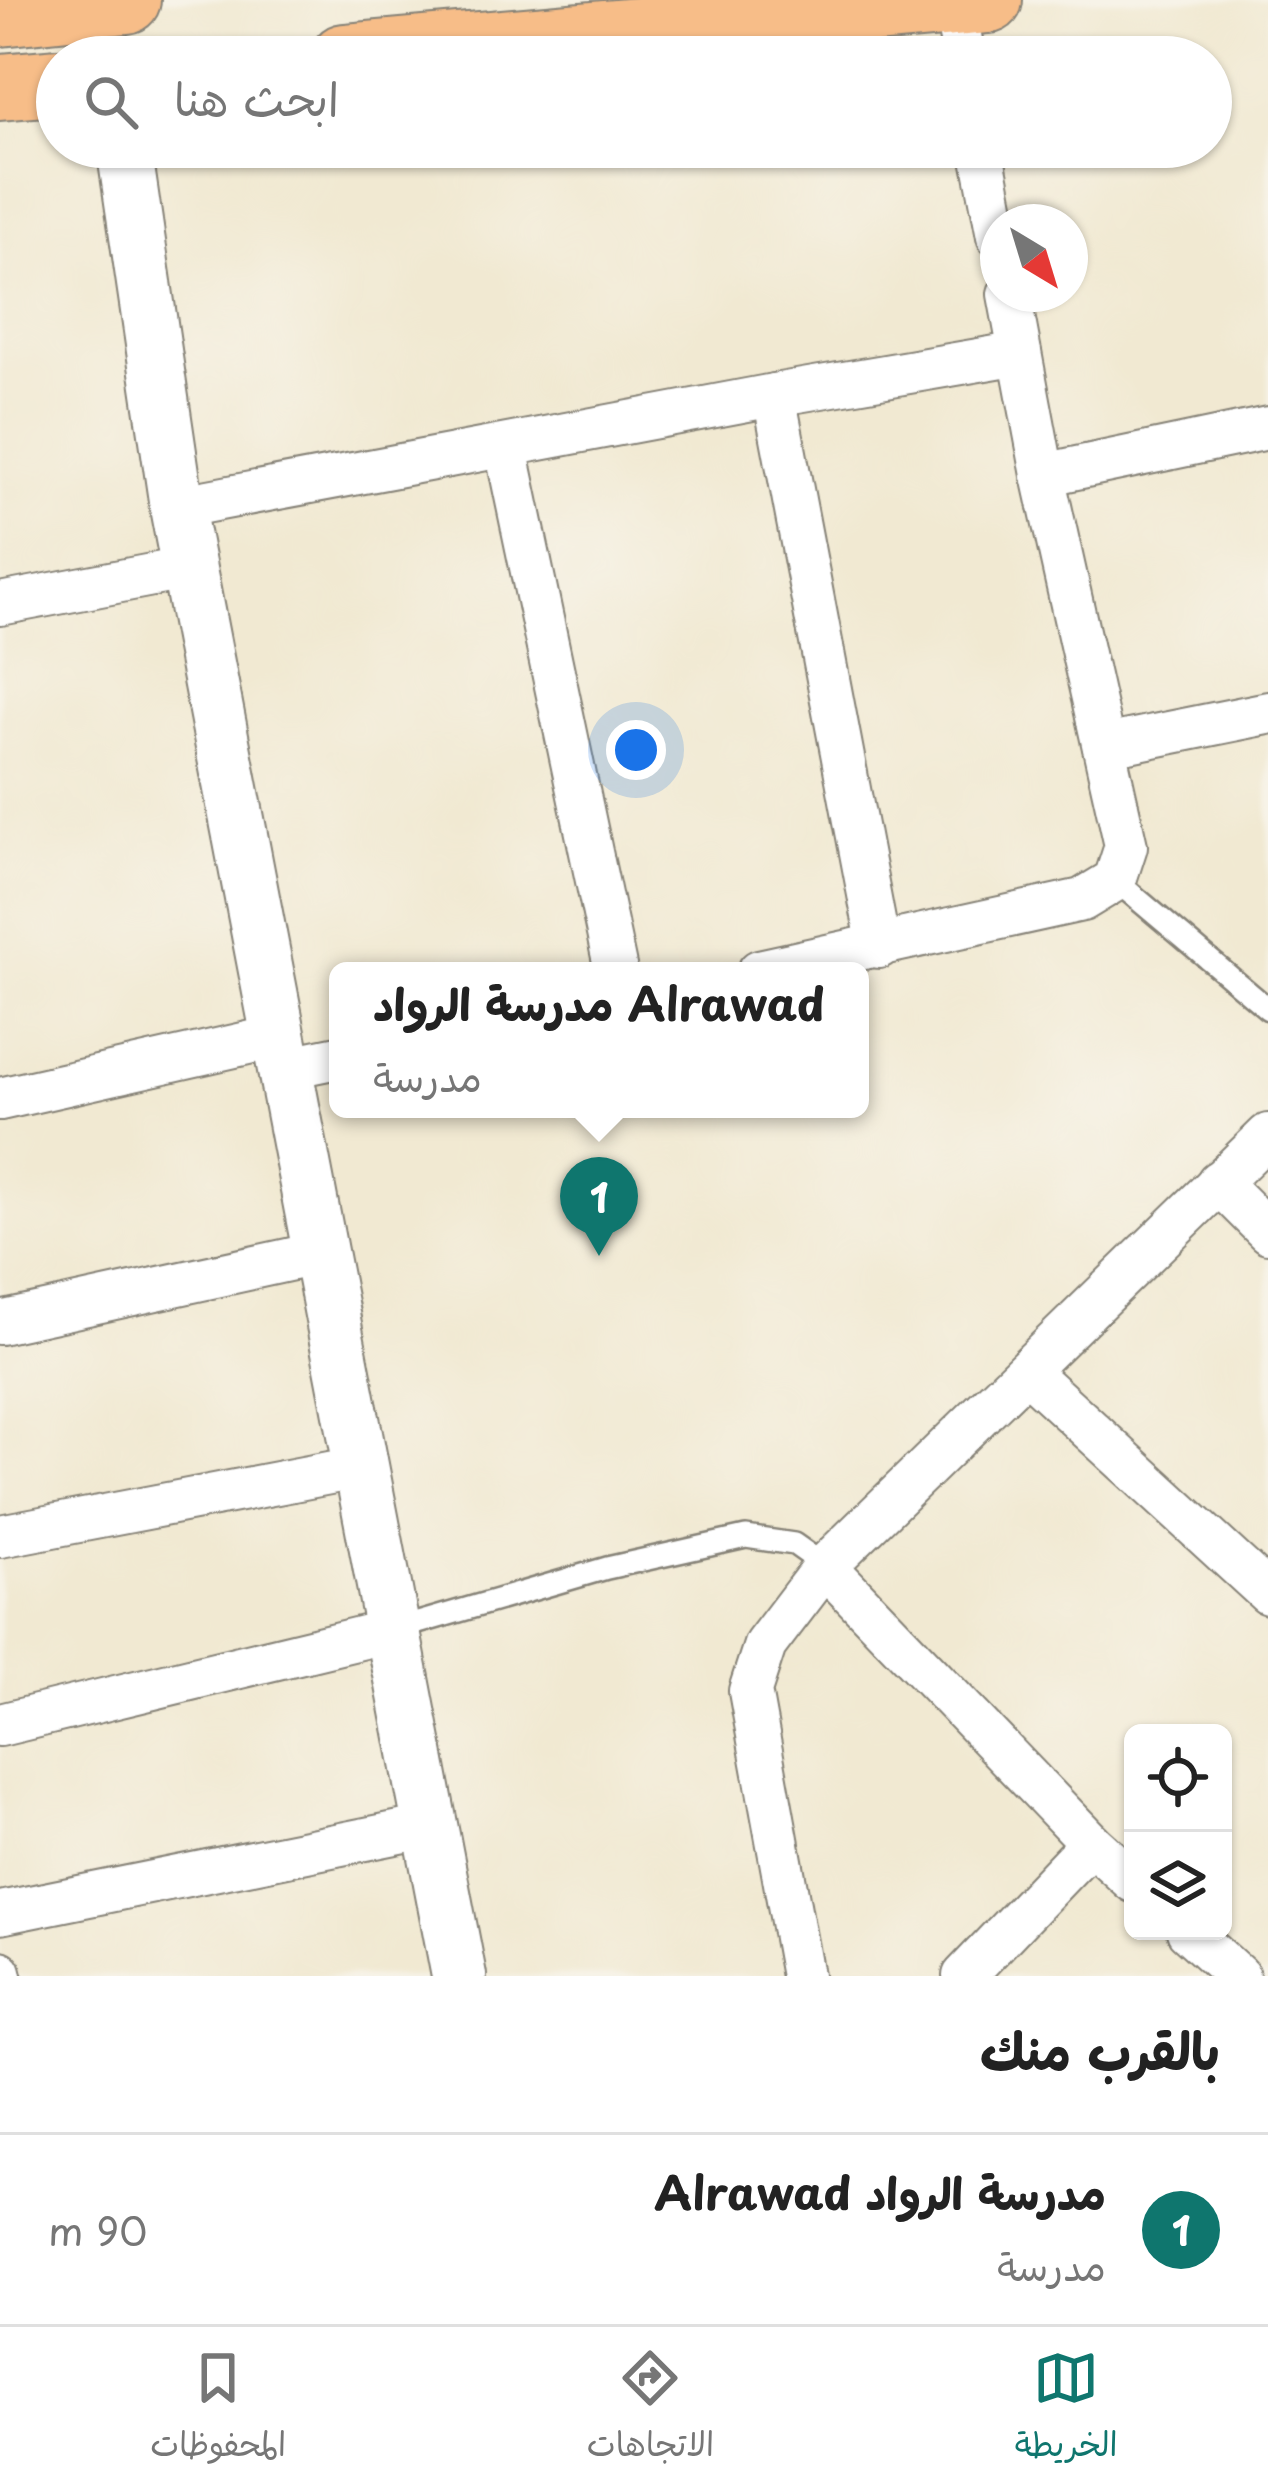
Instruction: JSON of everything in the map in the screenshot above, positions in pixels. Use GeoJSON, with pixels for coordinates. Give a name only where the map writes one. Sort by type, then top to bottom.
{"type":"FeatureCollection","features":[{"type":"Feature","properties":{"kind":"main road"},"geometry":{"type":"LineString","coordinates":[[0,13],[100,1]]}},
{"type":"Feature","properties":{"kind":"main road"},"geometry":{"type":"LineString","coordinates":[[699,36],[969,20]]}},
{"type":"Feature","properties":{"kind":"main road"},"geometry":{"type":"LineString","coordinates":[[0,87],[36,84]]}},
{"type":"Feature","properties":{"kind":"street"},"geometry":{"type":"LineString","coordinates":[[127,168],[177,507],[459,1976]]}},
{"type":"Feature","properties":{"kind":"street"},"geometry":{"type":"LineString","coordinates":[[985,168],[992,204]]}},
{"type":"Feature","properties":{"kind":"street"},"geometry":{"type":"LineString","coordinates":[[804,962],[1082,900],[1115,880],[1126,846],[1043,475],[1012,312]]}},
{"type":"Feature","properties":{"kind":"street"},"geometry":{"type":"LineString","coordinates":[[177,507],[1020,352]]}},
{"type":"Feature","properties":{"kind":"street"},"geometry":{"type":"LineString","coordinates":[[775,394],[879,947]]}},
{"type":"Feature","properties":{"kind":"street"},"geometry":{"type":"LineString","coordinates":[[1043,475],[1268,428]]}},
{"type":"Feature","properties":{"kind":"street"},"geometry":{"type":"LineString","coordinates":[[506,448],[614,962]]}},
{"type":"Feature","properties":{"kind":"street"},"geometry":{"type":"LineString","coordinates":[[0,604],[189,568]]}},
{"type":"Feature","properties":{"kind":"street"},"geometry":{"type":"LineString","coordinates":[[1103,746],[1268,713]]}},
{"type":"Feature","properties":{"kind":"street"},"geometry":{"type":"LineString","coordinates":[[0,1099],[282,1052],[329,1056]]}},
{"type":"Feature","properties":{"kind":"street"},"geometry":{"type":"LineString","coordinates":[[802,1976],[750,1691],[765,1645],[825,1566],[1268,1136]]}},
{"type":"Feature","properties":{"kind":"street"},"geometry":{"type":"LineString","coordinates":[[1218,1182],[1268,1232]]}},
{"type":"Feature","properties":{"kind":"street"},"geometry":{"type":"LineString","coordinates":[[0,1323],[320,1253]]}},
{"type":"Feature","properties":{"kind":"street"},"geometry":{"type":"LineString","coordinates":[[1026,1371],[1268,1593]]}},
{"type":"Feature","properties":{"kind":"street"},"geometry":{"type":"LineString","coordinates":[[0,1536],[362,1467]]}},
{"type":"Feature","properties":{"kind":"street"},"geometry":{"type":"LineString","coordinates":[[825,1566],[1124,1873]]}},
{"type":"Feature","properties":{"kind":"street"},"geometry":{"type":"LineString","coordinates":[[0,1725],[393,1630]]}},
{"type":"Feature","properties":{"kind":"street"},"geometry":{"type":"LineString","coordinates":[[0,1913],[430,1826]]}},
{"type":"Feature","properties":{"kind":"street"},"geometry":{"type":"LineString","coordinates":[[964,1976],[1091,1843]]}},
{"type":"Feature","properties":{"kind":"street"},"geometry":{"type":"LineString","coordinates":[[1198,1940],[1238,1976]]}},
{"type":"Feature","properties":{"kind":"lane"},"geometry":{"type":"LineString","coordinates":[[1115,880],[1268,1009]]}},
{"type":"Feature","properties":{"kind":"lane"},"geometry":{"type":"LineString","coordinates":[[393,1630],[607,1568],[746,1537],[794,1544],[825,1566]]}},
{"type":"Feature","properties":{"kind":"place","name":"مدرسة الرواد Alrawad"},"geometry":{"type":"Point","coordinates":[599,1256]}}]}
